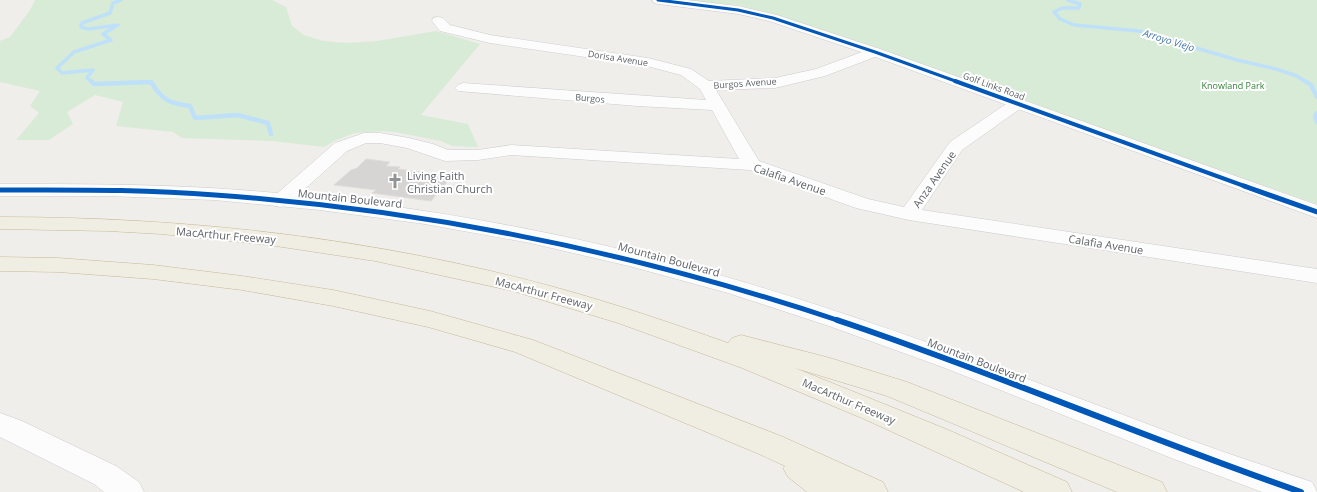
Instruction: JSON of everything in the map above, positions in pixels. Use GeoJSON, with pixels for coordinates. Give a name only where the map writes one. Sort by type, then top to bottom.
{"type":"FeatureCollection","features":[{"type":"Feature","properties":{"kind":"highway","name":"MacArthur Freeway"},"geometry":{"type":"LineString","coordinates":[[0,223],[118,226],[200,231],[285,240],[377,254],[472,274],[561,296],[658,327],[757,363],[872,409],[1056,492]]}},
{"type":"Feature","properties":{"kind":"highway"},"geometry":{"type":"LineString","coordinates":[[0,264],[58,265],[153,272],[242,283],[333,298],[430,319],[524,346],[770,445],[872,492]]}},
{"type":"Feature","properties":{"kind":"highway"},"geometry":{"type":"LineString","coordinates":[[561,296],[830,368],[897,389],[962,414],[1151,492]]}},
{"type":"Feature","properties":{"kind":"highway"},"geometry":{"type":"LineString","coordinates":[[770,445],[830,492]]}},
{"type":"Feature","properties":{"kind":"street","name":"Golf Links Road"},"geometry":{"type":"LineString","coordinates":[[658,0],[738,10],[773,18],[875,52],[1317,212]]}},
{"type":"Feature","properties":{"kind":"street","name":"Dorisa Avenue"},"geometry":{"type":"LineString","coordinates":[[438,21],[445,28],[490,39],[648,62],[686,72],[706,86],[752,165]]}},
{"type":"Feature","properties":{"kind":"street","name":"Burgos Avenue"},"geometry":{"type":"LineString","coordinates":[[706,86],[775,82],[820,73],[875,52]]}},
{"type":"Feature","properties":{"kind":"street","name":"Burgos"},"geometry":{"type":"LineString","coordinates":[[463,88],[637,101],[716,105]]}},
{"type":"Feature","properties":{"kind":"street","name":"Anza Avenue"},"geometry":{"type":"LineString","coordinates":[[910,214],[956,146],[1018,103]]}},
{"type":"Feature","properties":{"kind":"street","name":"Calafia Avenue"},"geometry":{"type":"LineString","coordinates":[[280,201],[341,147],[355,141],[372,138],[409,143],[427,148],[445,156],[478,155],[511,150],[752,165],[863,204],[910,214],[1317,276]]}},
{"type":"Feature","properties":{"kind":"street","name":"Mountain Boulevard"},"geometry":{"type":"LineString","coordinates":[[0,190],[157,192],[280,201],[400,213],[512,232],[591,249],[708,279],[840,320],[1214,461],[1301,492]]}},
{"type":"Feature","properties":{"kind":"street"},"geometry":{"type":"LineString","coordinates":[[0,426],[12,429],[105,475],[128,492]]}},
{"type":"Feature","properties":{"kind":"green space"},"geometry":{"type":"Polygon","coordinates":[[[35,0],[272,0],[286,7],[292,26],[304,35],[323,41],[346,43],[377,41],[436,31],[480,44],[421,115],[468,124],[478,147],[452,146],[441,141],[382,131],[355,133],[336,140],[324,147],[272,141],[182,138],[173,132],[116,126],[123,102],[95,95],[67,112],[73,124],[49,140],[16,140],[39,113],[30,106],[40,91],[0,82],[0,41],[10,37],[30,10],[35,0]]]}},
{"type":"Feature","properties":{"kind":"green space","name":"Knowland Park"},"geometry":{"type":"Polygon","coordinates":[[[677,0],[1317,0],[1317,204],[789,19],[739,5],[677,0]]]}},
{"type":"Feature","properties":{"kind":"building","name":"Living Faith Christian Church"},"geometry":{"type":"Polygon","coordinates":[[[366,159],[390,162],[386,166],[400,167],[398,169],[452,176],[431,201],[372,193],[376,190],[334,185],[351,170],[357,168],[366,159]]]}},
{"type":"Feature","properties":{"kind":"waterway"},"geometry":{"type":"LineString","coordinates":[[92,82],[87,78],[93,70],[62,73],[57,68],[74,52],[111,40],[103,34],[118,25],[88,29],[81,27],[82,23],[110,13],[113,3],[121,0]]}},
{"type":"Feature","properties":{"kind":"waterway","name":"Arroyo Viejo"},"geometry":{"type":"LineString","coordinates":[[1068,0],[1080,4],[1079,8],[1062,8],[1054,12],[1060,19],[1074,25],[1139,31],[1237,60],[1276,69],[1297,76],[1306,82]]}},
{"type":"Feature","properties":{"kind":"waterway","name":"Arroyo Viejo"},"geometry":{"type":"LineString","coordinates":[[1305,81],[1311,85],[1317,97]]}},
{"type":"Feature","properties":{"kind":"waterway"},"geometry":{"type":"LineString","coordinates":[[92,82],[94,84],[151,82]]}},
{"type":"Feature","properties":{"kind":"waterway"},"geometry":{"type":"LineString","coordinates":[[151,82],[159,93],[167,100],[177,104],[190,106],[195,118],[238,115],[268,123],[271,134]]}},
{"type":"Feature","properties":{"kind":"waterway","name":"Arroyo Viejo"},"geometry":{"type":"LineString","coordinates":[[1317,113],[1315,117],[1317,122]]}},
{"type":"Feature","properties":{"kind":"cycle path"},"geometry":{"type":"LineString","coordinates":[[658,0],[738,10],[773,18],[875,52],[1317,212]]}},
{"type":"Feature","properties":{"kind":"cycle path"},"geometry":{"type":"LineString","coordinates":[[0,190],[107,190],[214,194],[320,204],[425,218],[530,237],[633,260],[736,288],[896,340],[1243,472],[1301,492]]}},
{"type":"Feature","properties":{"kind":"place","name":"Living Faith Christian Church"},"geometry":{"type":"Point","coordinates":[395,181]}}]}
